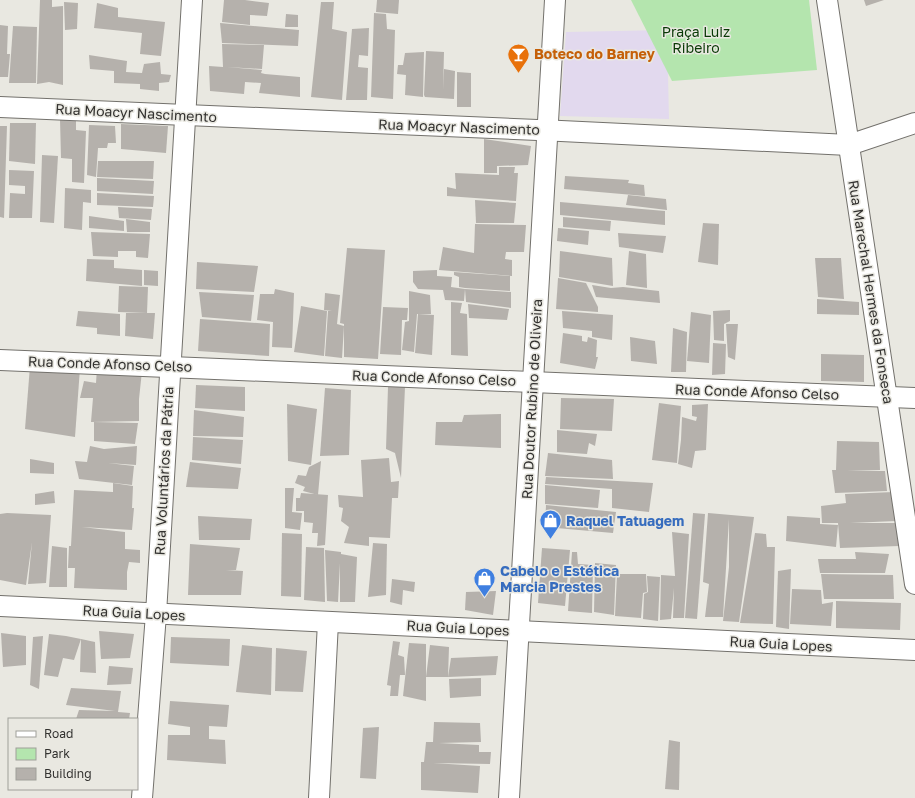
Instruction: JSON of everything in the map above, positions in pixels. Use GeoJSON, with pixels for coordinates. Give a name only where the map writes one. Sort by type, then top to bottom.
{"type":"FeatureCollection","features":[{"type":"Feature","properties":{"kind":"street","name":"Rua Voluntários da Pátria"},"geometry":{"type":"LineString","coordinates":[[142,798],[156,614],[192,0]]}},
{"type":"Feature","properties":{"kind":"street","name":"Rua Doutor Rubino de Oliveira"},"geometry":{"type":"LineString","coordinates":[[509,798],[555,0]]}},
{"type":"Feature","properties":{"kind":"street","name":"Rua Marechal Hermes da Fonseca"},"geometry":{"type":"LineString","coordinates":[[827,0],[915,584]]}},
{"type":"Feature","properties":{"kind":"street","name":"Rua Moacyr Nascimento"},"geometry":{"type":"LineString","coordinates":[[0,107],[849,145],[915,123]]}},
{"type":"Feature","properties":{"kind":"street","name":"Rua Conde Afonso Celso"},"geometry":{"type":"LineString","coordinates":[[0,360],[915,398]]}},
{"type":"Feature","properties":{"kind":"street","name":"Rua Guia Lopes"},"geometry":{"type":"LineString","coordinates":[[0,606],[915,650]]}},
{"type":"Feature","properties":{"kind":"street"},"geometry":{"type":"LineString","coordinates":[[319,798],[328,622]]}},
{"type":"Feature","properties":{"kind":"shaded area"},"geometry":{"type":"Polygon","coordinates":[[[667,30],[669,119],[560,116],[566,32],[667,30]]]}},
{"type":"Feature","properties":{"kind":"green space","name":"Praça Luiz Ribeiro"},"geometry":{"type":"Polygon","coordinates":[[[631,0],[809,0],[817,70],[672,81],[631,0]]]}},
{"type":"Feature","properties":{"kind":"building"},"geometry":{"type":"Polygon","coordinates":[[[40,0],[52,0],[52,7],[63,6],[63,85],[49,82],[37,84],[40,0]]]}},
{"type":"Feature","properties":{"kind":"building"},"geometry":{"type":"Polygon","coordinates":[[[224,0],[245,0],[269,3],[267,16],[250,15],[250,25],[222,22],[224,0]]]}},
{"type":"Feature","properties":{"kind":"building"},"geometry":{"type":"Polygon","coordinates":[[[377,0],[399,0],[398,14],[376,12],[377,0]]]}},
{"type":"Feature","properties":{"kind":"building"},"geometry":{"type":"Polygon","coordinates":[[[864,0],[884,0],[866,6],[864,0]]]}},
{"type":"Feature","properties":{"kind":"building"},"geometry":{"type":"Polygon","coordinates":[[[64,2],[78,3],[77,29],[65,30],[64,2]]]}},
{"type":"Feature","properties":{"kind":"building"},"geometry":{"type":"Polygon","coordinates":[[[321,2],[334,2],[332,29],[347,32],[342,100],[311,97],[321,2]]]}},
{"type":"Feature","properties":{"kind":"building"},"geometry":{"type":"Polygon","coordinates":[[[97,3],[118,8],[118,17],[165,22],[161,56],[140,54],[142,33],[94,28],[97,3]]]}},
{"type":"Feature","properties":{"kind":"building"},"geometry":{"type":"Polygon","coordinates":[[[374,13],[386,14],[387,29],[395,30],[393,99],[371,97],[374,13]]]}},
{"type":"Feature","properties":{"kind":"building"},"geometry":{"type":"Polygon","coordinates":[[[286,14],[298,15],[298,27],[285,27],[286,14]]]}},
{"type":"Feature","properties":{"kind":"building"},"geometry":{"type":"Polygon","coordinates":[[[220,23],[299,30],[298,46],[222,43],[220,23]]]}},
{"type":"Feature","properties":{"kind":"building"},"geometry":{"type":"Polygon","coordinates":[[[0,25],[8,26],[7,54],[10,54],[8,77],[0,77],[0,25]]]}},
{"type":"Feature","properties":{"kind":"building"},"geometry":{"type":"Polygon","coordinates":[[[13,26],[37,27],[36,83],[9,83],[13,26]]]}},
{"type":"Feature","properties":{"kind":"building"},"geometry":{"type":"Polygon","coordinates":[[[369,28],[368,56],[359,55],[358,67],[368,68],[367,100],[346,100],[352,29],[369,28]]]}},
{"type":"Feature","properties":{"kind":"building"},"geometry":{"type":"Polygon","coordinates":[[[222,44],[264,45],[262,69],[227,67],[262,70],[261,73],[265,74],[300,77],[300,97],[259,93],[261,83],[245,82],[244,94],[210,91],[209,66],[223,67],[222,44]]]}},
{"type":"Feature","properties":{"kind":"building"},"geometry":{"type":"Polygon","coordinates":[[[426,51],[444,52],[443,90],[444,69],[455,71],[454,99],[425,97],[426,51]]]}},
{"type":"Feature","properties":{"kind":"building"},"geometry":{"type":"Polygon","coordinates":[[[424,52],[423,97],[405,95],[406,75],[397,74],[398,65],[403,65],[405,53],[424,52]]]}},
{"type":"Feature","properties":{"kind":"building"},"geometry":{"type":"Polygon","coordinates":[[[89,55],[127,61],[126,72],[142,73],[144,64],[160,62],[161,74],[171,75],[169,82],[159,83],[159,91],[140,89],[140,84],[114,83],[114,71],[90,69],[89,55]]]}},
{"type":"Feature","properties":{"kind":"building"},"geometry":{"type":"Polygon","coordinates":[[[457,72],[471,73],[471,107],[457,107],[457,72]]]}},
{"type":"Feature","properties":{"kind":"building"},"geometry":{"type":"Polygon","coordinates":[[[60,119],[76,120],[76,130],[86,131],[84,183],[72,182],[72,159],[61,158],[60,119]]]}},
{"type":"Feature","properties":{"kind":"building"},"geometry":{"type":"Polygon","coordinates":[[[10,123],[36,123],[35,164],[9,161],[10,123]]]}},
{"type":"Feature","properties":{"kind":"building"},"geometry":{"type":"Polygon","coordinates":[[[121,124],[168,126],[166,153],[121,149],[121,124]]]}},
{"type":"Feature","properties":{"kind":"building"},"geometry":{"type":"Polygon","coordinates":[[[89,125],[115,126],[116,143],[108,143],[107,148],[98,148],[96,177],[87,175],[89,125]]]}},
{"type":"Feature","properties":{"kind":"building"},"geometry":{"type":"Polygon","coordinates":[[[0,126],[7,126],[4,218],[0,217],[0,126]]]}},
{"type":"Feature","properties":{"kind":"building"},"geometry":{"type":"Polygon","coordinates":[[[484,139],[531,146],[528,165],[497,166],[497,173],[484,173],[484,139]]]}},
{"type":"Feature","properties":{"kind":"building"},"geometry":{"type":"Polygon","coordinates":[[[42,155],[58,156],[54,223],[40,222],[42,155]]]}},
{"type":"Feature","properties":{"kind":"building"},"geometry":{"type":"Polygon","coordinates":[[[98,161],[154,161],[153,179],[97,177],[98,161]]]}},
{"type":"Feature","properties":{"kind":"building"},"geometry":{"type":"Polygon","coordinates":[[[499,167],[515,167],[514,173],[518,173],[516,201],[447,196],[447,187],[456,189],[455,173],[499,175],[499,167]]]}},
{"type":"Feature","properties":{"kind":"building"},"geometry":{"type":"Polygon","coordinates":[[[9,170],[34,171],[32,218],[9,218],[10,193],[25,194],[25,186],[9,185],[9,170]]]}},
{"type":"Feature","properties":{"kind":"building"},"geometry":{"type":"Polygon","coordinates":[[[565,176],[629,180],[628,183],[644,185],[645,196],[564,189],[565,176]]]}},
{"type":"Feature","properties":{"kind":"building"},"geometry":{"type":"Polygon","coordinates":[[[97,178],[154,181],[153,194],[97,191],[97,178]]]}},
{"type":"Feature","properties":{"kind":"building"},"geometry":{"type":"Polygon","coordinates":[[[65,188],[91,190],[91,203],[83,202],[82,230],[64,228],[65,188]]]}},
{"type":"Feature","properties":{"kind":"building"},"geometry":{"type":"Polygon","coordinates":[[[97,193],[154,196],[153,207],[97,205],[97,193]]]}},
{"type":"Feature","properties":{"kind":"building"},"geometry":{"type":"Polygon","coordinates":[[[628,195],[666,199],[667,210],[626,205],[628,195]]]}},
{"type":"Feature","properties":{"kind":"building"},"geometry":{"type":"Polygon","coordinates":[[[475,200],[516,203],[514,223],[476,223],[475,200]]]}},
{"type":"Feature","properties":{"kind":"building"},"geometry":{"type":"Polygon","coordinates":[[[560,202],[665,211],[665,225],[560,215],[560,202]]]}},
{"type":"Feature","properties":{"kind":"building"},"geometry":{"type":"Polygon","coordinates":[[[118,207],[152,209],[151,220],[119,218],[118,207]]]}},
{"type":"Feature","properties":{"kind":"building"},"geometry":{"type":"Polygon","coordinates":[[[89,216],[124,221],[124,231],[89,228],[89,216]]]}},
{"type":"Feature","properties":{"kind":"building"},"geometry":{"type":"Polygon","coordinates":[[[563,217],[611,221],[610,231],[563,227],[563,217]]]}},
{"type":"Feature","properties":{"kind":"building"},"geometry":{"type":"Polygon","coordinates":[[[126,219],[150,222],[150,232],[127,232],[126,219]]]}},
{"type":"Feature","properties":{"kind":"building"},"geometry":{"type":"Polygon","coordinates":[[[703,223],[719,224],[718,265],[698,262],[703,223]]]}},
{"type":"Feature","properties":{"kind":"building"},"geometry":{"type":"Polygon","coordinates":[[[475,224],[526,225],[524,252],[506,252],[505,259],[512,260],[512,276],[439,270],[443,247],[474,253],[475,224]]]}},
{"type":"Feature","properties":{"kind":"building"},"geometry":{"type":"Polygon","coordinates":[[[558,228],[589,231],[588,245],[557,241],[558,228]]]}},
{"type":"Feature","properties":{"kind":"building"},"geometry":{"type":"Polygon","coordinates":[[[91,232],[150,234],[148,258],[136,257],[136,251],[118,251],[118,257],[93,256],[91,232]]]}},
{"type":"Feature","properties":{"kind":"building"},"geometry":{"type":"Polygon","coordinates":[[[618,233],[666,236],[663,253],[619,247],[618,233]]]}},
{"type":"Feature","properties":{"kind":"building"},"geometry":{"type":"Polygon","coordinates":[[[347,248],[385,250],[378,359],[344,357],[344,324],[340,323],[347,248]]]}},
{"type":"Feature","properties":{"kind":"building"},"geometry":{"type":"Polygon","coordinates":[[[560,251],[612,258],[613,286],[559,277],[560,251]]]}},
{"type":"Feature","properties":{"kind":"building"},"geometry":{"type":"Polygon","coordinates":[[[629,251],[646,254],[647,288],[626,285],[629,251]]]}},
{"type":"Feature","properties":{"kind":"building"},"geometry":{"type":"Polygon","coordinates":[[[815,258],[841,258],[844,299],[818,297],[815,258]]]}},
{"type":"Feature","properties":{"kind":"building"},"geometry":{"type":"Polygon","coordinates":[[[87,259],[114,260],[114,268],[142,270],[142,286],[86,281],[87,259]]]}},
{"type":"Feature","properties":{"kind":"building"},"geometry":{"type":"Polygon","coordinates":[[[197,262],[258,266],[254,292],[196,289],[197,262]]]}},
{"type":"Feature","properties":{"kind":"building"},"geometry":{"type":"Polygon","coordinates":[[[144,270],[158,271],[158,286],[144,285],[144,270]]]}},
{"type":"Feature","properties":{"kind":"building"},"geometry":{"type":"Polygon","coordinates":[[[437,270],[437,276],[452,277],[451,287],[465,289],[464,301],[445,300],[443,290],[418,289],[413,282],[413,271],[437,270]]]}},
{"type":"Feature","properties":{"kind":"building"},"geometry":{"type":"Polygon","coordinates":[[[454,272],[510,276],[510,291],[459,287],[459,277],[454,275],[454,272]]]}},
{"type":"Feature","properties":{"kind":"building"},"geometry":{"type":"Polygon","coordinates":[[[558,278],[586,283],[598,307],[598,312],[556,309],[558,278]]]}},
{"type":"Feature","properties":{"kind":"building"},"geometry":{"type":"Polygon","coordinates":[[[592,285],[611,288],[623,287],[659,291],[660,303],[596,297],[592,285]]]}},
{"type":"Feature","properties":{"kind":"building"},"geometry":{"type":"Polygon","coordinates":[[[119,286],[148,287],[147,313],[118,312],[119,286]]]}},
{"type":"Feature","properties":{"kind":"building"},"geometry":{"type":"Polygon","coordinates":[[[275,289],[294,293],[292,348],[272,347],[273,322],[257,320],[260,294],[274,294],[275,289]]]}},
{"type":"Feature","properties":{"kind":"building"},"geometry":{"type":"Polygon","coordinates":[[[465,289],[511,292],[511,308],[466,302],[465,289]]]}},
{"type":"Feature","properties":{"kind":"building"},"geometry":{"type":"Polygon","coordinates":[[[409,291],[430,295],[431,314],[417,314],[414,352],[402,350],[405,322],[409,321],[409,291]]]}},
{"type":"Feature","properties":{"kind":"building"},"geometry":{"type":"Polygon","coordinates":[[[199,292],[254,295],[251,321],[202,317],[199,292]]]}},
{"type":"Feature","properties":{"kind":"building"},"geometry":{"type":"Polygon","coordinates":[[[325,293],[340,295],[337,324],[344,326],[342,358],[325,356],[328,311],[332,311],[324,310],[325,293]]]}},
{"type":"Feature","properties":{"kind":"building"},"geometry":{"type":"Polygon","coordinates":[[[817,299],[859,302],[859,315],[817,314],[817,299]]]}},
{"type":"Feature","properties":{"kind":"building"},"geometry":{"type":"Polygon","coordinates":[[[451,302],[462,303],[460,313],[467,314],[468,356],[451,355],[451,302]]]}},
{"type":"Feature","properties":{"kind":"building"},"geometry":{"type":"Polygon","coordinates":[[[468,304],[509,309],[507,320],[469,318],[468,304]]]}},
{"type":"Feature","properties":{"kind":"building"},"geometry":{"type":"Polygon","coordinates":[[[301,306],[327,311],[324,356],[294,352],[301,306]]]}},
{"type":"Feature","properties":{"kind":"building"},"geometry":{"type":"Polygon","coordinates":[[[383,307],[408,308],[407,320],[402,320],[401,355],[380,354],[383,307]]]}},
{"type":"Feature","properties":{"kind":"building"},"geometry":{"type":"Polygon","coordinates":[[[730,310],[730,321],[724,324],[724,341],[714,340],[713,311],[730,310]]]}},
{"type":"Feature","properties":{"kind":"building"},"geometry":{"type":"Polygon","coordinates":[[[78,311],[120,314],[120,336],[97,334],[97,328],[76,326],[78,311]]]}},
{"type":"Feature","properties":{"kind":"building"},"geometry":{"type":"Polygon","coordinates":[[[562,311],[613,315],[612,340],[592,337],[592,331],[563,328],[562,311]]]}},
{"type":"Feature","properties":{"kind":"building"},"geometry":{"type":"Polygon","coordinates":[[[691,312],[711,315],[709,363],[687,361],[691,312]]]}},
{"type":"Feature","properties":{"kind":"building"},"geometry":{"type":"Polygon","coordinates":[[[126,313],[155,313],[153,339],[125,336],[126,313]]]}},
{"type":"Feature","properties":{"kind":"building"},"geometry":{"type":"Polygon","coordinates":[[[418,314],[434,315],[432,355],[415,353],[418,314]]]}},
{"type":"Feature","properties":{"kind":"building"},"geometry":{"type":"Polygon","coordinates":[[[200,319],[270,324],[269,356],[198,351],[200,319]]]}},
{"type":"Feature","properties":{"kind":"building"},"geometry":{"type":"Polygon","coordinates":[[[726,324],[738,324],[735,360],[728,357],[726,324]]]}},
{"type":"Feature","properties":{"kind":"building"},"geometry":{"type":"Polygon","coordinates":[[[673,328],[687,332],[686,372],[671,372],[673,328]]]}},
{"type":"Feature","properties":{"kind":"building"},"geometry":{"type":"Polygon","coordinates":[[[563,333],[582,336],[582,341],[587,342],[588,337],[597,340],[596,357],[598,357],[595,369],[560,363],[563,333]]]}},
{"type":"Feature","properties":{"kind":"building"},"geometry":{"type":"Polygon","coordinates":[[[630,337],[655,341],[657,364],[631,361],[630,337]]]}},
{"type":"Feature","properties":{"kind":"building"},"geometry":{"type":"Polygon","coordinates":[[[713,343],[726,344],[725,374],[712,375],[713,343]]]}},
{"type":"Feature","properties":{"kind":"building"},"geometry":{"type":"Polygon","coordinates":[[[821,354],[864,355],[864,382],[821,381],[821,354]]]}},
{"type":"Feature","properties":{"kind":"building"},"geometry":{"type":"Polygon","coordinates":[[[30,366],[80,368],[75,437],[25,429],[30,366]]]}},
{"type":"Feature","properties":{"kind":"building"},"geometry":{"type":"Polygon","coordinates":[[[97,368],[142,371],[139,399],[139,421],[91,422],[93,398],[80,398],[84,381],[96,383],[97,368]]]}},
{"type":"Feature","properties":{"kind":"building"},"geometry":{"type":"Polygon","coordinates":[[[196,385],[245,387],[245,411],[195,408],[196,385]]]}},
{"type":"Feature","properties":{"kind":"building"},"geometry":{"type":"Polygon","coordinates":[[[388,387],[405,387],[401,478],[395,453],[386,449],[388,387]]]}},
{"type":"Feature","properties":{"kind":"building"},"geometry":{"type":"Polygon","coordinates":[[[325,388],[351,390],[349,455],[320,456],[325,388]]]}},
{"type":"Feature","properties":{"kind":"building"},"geometry":{"type":"Polygon","coordinates":[[[561,398],[614,399],[612,431],[560,429],[561,398]]]}},
{"type":"Feature","properties":{"kind":"building"},"geometry":{"type":"Polygon","coordinates":[[[659,403],[681,406],[677,463],[652,460],[659,403]]]}},
{"type":"Feature","properties":{"kind":"building"},"geometry":{"type":"Polygon","coordinates":[[[287,404],[317,409],[311,465],[288,461],[287,404]]]}},
{"type":"Feature","properties":{"kind":"building"},"geometry":{"type":"Polygon","coordinates":[[[708,404],[706,450],[695,451],[692,468],[678,464],[682,417],[696,421],[697,417],[692,416],[692,405],[708,404]]]}},
{"type":"Feature","properties":{"kind":"building"},"geometry":{"type":"Polygon","coordinates":[[[194,410],[244,417],[243,437],[193,436],[194,410]]]}},
{"type":"Feature","properties":{"kind":"building"},"geometry":{"type":"Polygon","coordinates":[[[501,414],[501,448],[435,445],[436,422],[462,422],[464,415],[501,414]]]}},
{"type":"Feature","properties":{"kind":"building"},"geometry":{"type":"Polygon","coordinates":[[[94,422],[138,423],[135,444],[94,441],[94,422]]]}},
{"type":"Feature","properties":{"kind":"building"},"geometry":{"type":"Polygon","coordinates":[[[557,430],[597,434],[595,446],[589,443],[587,454],[557,452],[557,430]]]}},
{"type":"Feature","properties":{"kind":"building"},"geometry":{"type":"Polygon","coordinates":[[[193,437],[243,440],[241,464],[192,460],[193,437]]]}},
{"type":"Feature","properties":{"kind":"building"},"geometry":{"type":"Polygon","coordinates":[[[837,441],[879,442],[880,470],[847,471],[885,471],[887,491],[835,493],[832,470],[836,470],[837,441]]]}},
{"type":"Feature","properties":{"kind":"building"},"geometry":{"type":"Polygon","coordinates":[[[90,446],[104,449],[137,446],[136,465],[108,463],[134,466],[132,485],[79,479],[75,461],[87,462],[90,446]]]}},
{"type":"Feature","properties":{"kind":"building"},"geometry":{"type":"Polygon","coordinates":[[[548,453],[612,460],[613,479],[545,476],[548,453]]]}},
{"type":"Feature","properties":{"kind":"building"},"geometry":{"type":"Polygon","coordinates":[[[389,458],[391,482],[399,481],[398,498],[392,498],[390,538],[369,537],[369,546],[344,543],[349,527],[341,521],[343,508],[339,507],[338,495],[363,497],[361,460],[389,458]]]}},
{"type":"Feature","properties":{"kind":"building"},"geometry":{"type":"Polygon","coordinates":[[[30,459],[54,463],[54,474],[30,473],[30,459]]]}},
{"type":"Feature","properties":{"kind":"building"},"geometry":{"type":"Polygon","coordinates":[[[321,461],[318,495],[303,491],[305,487],[295,483],[298,475],[306,476],[309,467],[321,461]]]}},
{"type":"Feature","properties":{"kind":"building"},"geometry":{"type":"Polygon","coordinates":[[[190,462],[241,468],[238,489],[186,487],[190,462]]]}},
{"type":"Feature","properties":{"kind":"building"},"geometry":{"type":"Polygon","coordinates":[[[546,477],[653,483],[649,512],[612,508],[612,489],[545,484],[546,477]]]}},
{"type":"Feature","properties":{"kind":"building"},"geometry":{"type":"Polygon","coordinates":[[[113,483],[133,486],[132,508],[134,508],[132,530],[82,527],[125,532],[125,549],[140,550],[140,563],[129,562],[127,572],[127,590],[74,588],[75,568],[68,568],[69,546],[71,546],[74,490],[113,492],[113,483]]]}},
{"type":"Feature","properties":{"kind":"building"},"geometry":{"type":"Polygon","coordinates":[[[545,485],[600,490],[598,508],[545,504],[545,485]]]}},
{"type":"Feature","properties":{"kind":"building"},"geometry":{"type":"Polygon","coordinates":[[[285,488],[294,488],[292,512],[302,513],[300,530],[285,528],[285,488]]]}},
{"type":"Feature","properties":{"kind":"building"},"geometry":{"type":"Polygon","coordinates":[[[54,491],[55,503],[35,505],[35,494],[54,491]]]}},
{"type":"Feature","properties":{"kind":"building"},"geometry":{"type":"Polygon","coordinates":[[[894,492],[896,521],[850,523],[896,523],[899,546],[840,548],[838,523],[822,523],[821,506],[846,503],[845,494],[894,492]]]}},
{"type":"Feature","properties":{"kind":"building"},"geometry":{"type":"Polygon","coordinates":[[[301,493],[328,495],[325,545],[317,546],[318,533],[312,533],[313,523],[304,522],[304,511],[296,511],[296,498],[300,498],[301,493]]]}},
{"type":"Feature","properties":{"kind":"building"},"geometry":{"type":"Polygon","coordinates":[[[546,505],[616,512],[613,533],[545,527],[546,505]]]}},
{"type":"Feature","properties":{"kind":"building"},"geometry":{"type":"Polygon","coordinates":[[[693,513],[705,514],[697,619],[685,618],[693,513]]]}},
{"type":"Feature","properties":{"kind":"building"},"geometry":{"type":"Polygon","coordinates":[[[708,513],[754,517],[739,622],[723,621],[729,567],[729,519],[723,617],[705,617],[709,584],[703,582],[708,513]]]}},
{"type":"Feature","properties":{"kind":"building"},"geometry":{"type":"Polygon","coordinates":[[[0,514],[51,515],[46,583],[28,584],[32,542],[26,585],[0,580],[0,514]]]}},
{"type":"Feature","properties":{"kind":"building"},"geometry":{"type":"Polygon","coordinates":[[[198,516],[252,519],[250,540],[199,540],[198,516]]]}},
{"type":"Feature","properties":{"kind":"building"},"geometry":{"type":"Polygon","coordinates":[[[787,516],[820,518],[820,524],[838,525],[836,547],[786,541],[787,516]]]}},
{"type":"Feature","properties":{"kind":"building"},"geometry":{"type":"Polygon","coordinates":[[[672,532],[689,534],[684,618],[673,618],[674,588],[671,619],[660,620],[661,575],[675,576],[672,532]]]}},
{"type":"Feature","properties":{"kind":"building"},"geometry":{"type":"Polygon","coordinates":[[[282,533],[302,534],[301,597],[281,596],[282,533]]]}},
{"type":"Feature","properties":{"kind":"building"},"geometry":{"type":"Polygon","coordinates":[[[755,533],[766,534],[767,547],[775,547],[773,624],[740,623],[755,533]]]}},
{"type":"Feature","properties":{"kind":"building"},"geometry":{"type":"Polygon","coordinates":[[[373,543],[387,544],[386,595],[368,597],[373,543]]]}},
{"type":"Feature","properties":{"kind":"building"},"geometry":{"type":"Polygon","coordinates":[[[190,544],[240,548],[236,570],[226,570],[243,571],[241,595],[188,595],[190,544]]]}},
{"type":"Feature","properties":{"kind":"building"},"geometry":{"type":"Polygon","coordinates":[[[52,546],[67,548],[67,587],[49,587],[52,546]]]}},
{"type":"Feature","properties":{"kind":"building"},"geometry":{"type":"Polygon","coordinates":[[[306,547],[324,548],[325,602],[304,600],[306,547]]]}},
{"type":"Feature","properties":{"kind":"building"},"geometry":{"type":"Polygon","coordinates":[[[542,548],[570,550],[565,606],[538,603],[542,548]]]}},
{"type":"Feature","properties":{"kind":"building"},"geometry":{"type":"Polygon","coordinates":[[[325,550],[341,552],[341,554],[357,557],[355,602],[340,602],[340,563],[338,602],[327,601],[325,550]]]}},
{"type":"Feature","properties":{"kind":"building"},"geometry":{"type":"Polygon","coordinates":[[[572,552],[577,552],[578,564],[593,565],[592,613],[568,611],[572,552]]]}},
{"type":"Feature","properties":{"kind":"building"},"geometry":{"type":"Polygon","coordinates":[[[855,552],[889,554],[885,573],[820,573],[818,559],[856,559],[855,552]]]}},
{"type":"Feature","properties":{"kind":"building"},"geometry":{"type":"Polygon","coordinates":[[[595,563],[616,565],[614,615],[594,612],[595,563]]]}},
{"type":"Feature","properties":{"kind":"building"},"geometry":{"type":"Polygon","coordinates":[[[791,569],[789,629],[776,627],[778,571],[791,569]]]}},
{"type":"Feature","properties":{"kind":"building"},"geometry":{"type":"Polygon","coordinates":[[[617,574],[646,574],[647,592],[643,593],[641,618],[615,616],[617,574]]]}},
{"type":"Feature","properties":{"kind":"building"},"geometry":{"type":"Polygon","coordinates":[[[821,574],[893,575],[894,599],[824,599],[821,574]]]}},
{"type":"Feature","properties":{"kind":"building"},"geometry":{"type":"Polygon","coordinates":[[[647,576],[660,577],[658,621],[643,619],[644,594],[648,592],[647,576]]]}},
{"type":"Feature","properties":{"kind":"building"},"geometry":{"type":"Polygon","coordinates":[[[392,579],[415,582],[414,592],[403,590],[402,605],[390,602],[392,579]]]}},
{"type":"Feature","properties":{"kind":"building"},"geometry":{"type":"Polygon","coordinates":[[[792,589],[821,590],[822,604],[833,602],[831,626],[790,624],[792,589]]]}},
{"type":"Feature","properties":{"kind":"building"},"geometry":{"type":"Polygon","coordinates":[[[496,591],[493,615],[465,610],[466,592],[496,591]]]}},
{"type":"Feature","properties":{"kind":"building"},"geometry":{"type":"Polygon","coordinates":[[[836,601],[901,603],[900,630],[836,628],[836,601]]]}},
{"type":"Feature","properties":{"kind":"building"},"geometry":{"type":"Polygon","coordinates":[[[99,631],[134,634],[130,658],[101,659],[99,631]]]}},
{"type":"Feature","properties":{"kind":"building"},"geometry":{"type":"Polygon","coordinates":[[[1,633],[26,636],[26,665],[3,667],[1,633]]]}},
{"type":"Feature","properties":{"kind":"building"},"geometry":{"type":"Polygon","coordinates":[[[49,634],[81,639],[74,660],[63,658],[58,677],[44,675],[49,634]]]}},
{"type":"Feature","properties":{"kind":"building"},"geometry":{"type":"Polygon","coordinates":[[[43,636],[39,689],[30,685],[33,637],[43,636]]]}},
{"type":"Feature","properties":{"kind":"building"},"geometry":{"type":"Polygon","coordinates":[[[171,637],[230,639],[229,666],[170,663],[171,637]]]}},
{"type":"Feature","properties":{"kind":"building"},"geometry":{"type":"Polygon","coordinates":[[[81,639],[95,642],[96,673],[80,672],[81,639]]]}},
{"type":"Feature","properties":{"kind":"building"},"geometry":{"type":"Polygon","coordinates":[[[393,641],[400,642],[398,655],[404,657],[405,675],[400,675],[398,696],[390,696],[391,686],[387,685],[393,641]]]}},
{"type":"Feature","properties":{"kind":"building"},"geometry":{"type":"Polygon","coordinates":[[[409,643],[426,644],[426,701],[403,696],[409,643]]]}},
{"type":"Feature","properties":{"kind":"building"},"geometry":{"type":"Polygon","coordinates":[[[242,645],[272,648],[271,695],[236,692],[242,645]]]}},
{"type":"Feature","properties":{"kind":"building"},"geometry":{"type":"Polygon","coordinates":[[[430,645],[449,647],[448,677],[426,677],[430,645]]]}},
{"type":"Feature","properties":{"kind":"building"},"geometry":{"type":"Polygon","coordinates":[[[276,648],[307,651],[303,692],[275,691],[276,648]]]}},
{"type":"Feature","properties":{"kind":"building"},"geometry":{"type":"Polygon","coordinates":[[[498,656],[496,675],[448,677],[451,658],[498,656]]]}},
{"type":"Feature","properties":{"kind":"building"},"geometry":{"type":"Polygon","coordinates":[[[109,666],[133,668],[131,684],[107,685],[109,666]]]}},
{"type":"Feature","properties":{"kind":"building"},"geometry":{"type":"Polygon","coordinates":[[[481,678],[481,696],[450,698],[449,679],[481,678]]]}},
{"type":"Feature","properties":{"kind":"building"},"geometry":{"type":"Polygon","coordinates":[[[71,688],[121,691],[118,712],[130,713],[129,718],[76,718],[79,710],[115,711],[66,705],[71,688]]]}},
{"type":"Feature","properties":{"kind":"building"},"geometry":{"type":"Polygon","coordinates":[[[170,701],[229,705],[227,727],[209,726],[209,739],[225,740],[226,764],[167,760],[168,735],[190,735],[190,727],[168,724],[170,701]]]}},
{"type":"Feature","properties":{"kind":"building"},"geometry":{"type":"Polygon","coordinates":[[[434,722],[480,723],[481,742],[439,743],[479,745],[479,752],[491,752],[490,764],[433,763],[480,766],[478,793],[421,790],[421,762],[424,762],[426,742],[433,742],[434,722]]]}},
{"type":"Feature","properties":{"kind":"building"},"geometry":{"type":"Polygon","coordinates":[[[379,727],[376,779],[360,778],[363,728],[379,727]]]}},
{"type":"Feature","properties":{"kind":"building"},"geometry":{"type":"Polygon","coordinates":[[[669,740],[680,742],[679,790],[665,789],[669,740]]]}},
{"type":"Feature","properties":{"kind":"place","name":"Boteco do Barney"},"geometry":{"type":"Point","coordinates":[518,74]}},
{"type":"Feature","properties":{"kind":"place","name":"Raquel Tatuagem"},"geometry":{"type":"Point","coordinates":[550,540]}},
{"type":"Feature","properties":{"kind":"place","name":"Cabelo e Estética Marcia Prestes"},"geometry":{"type":"Point","coordinates":[484,598]}}]}
